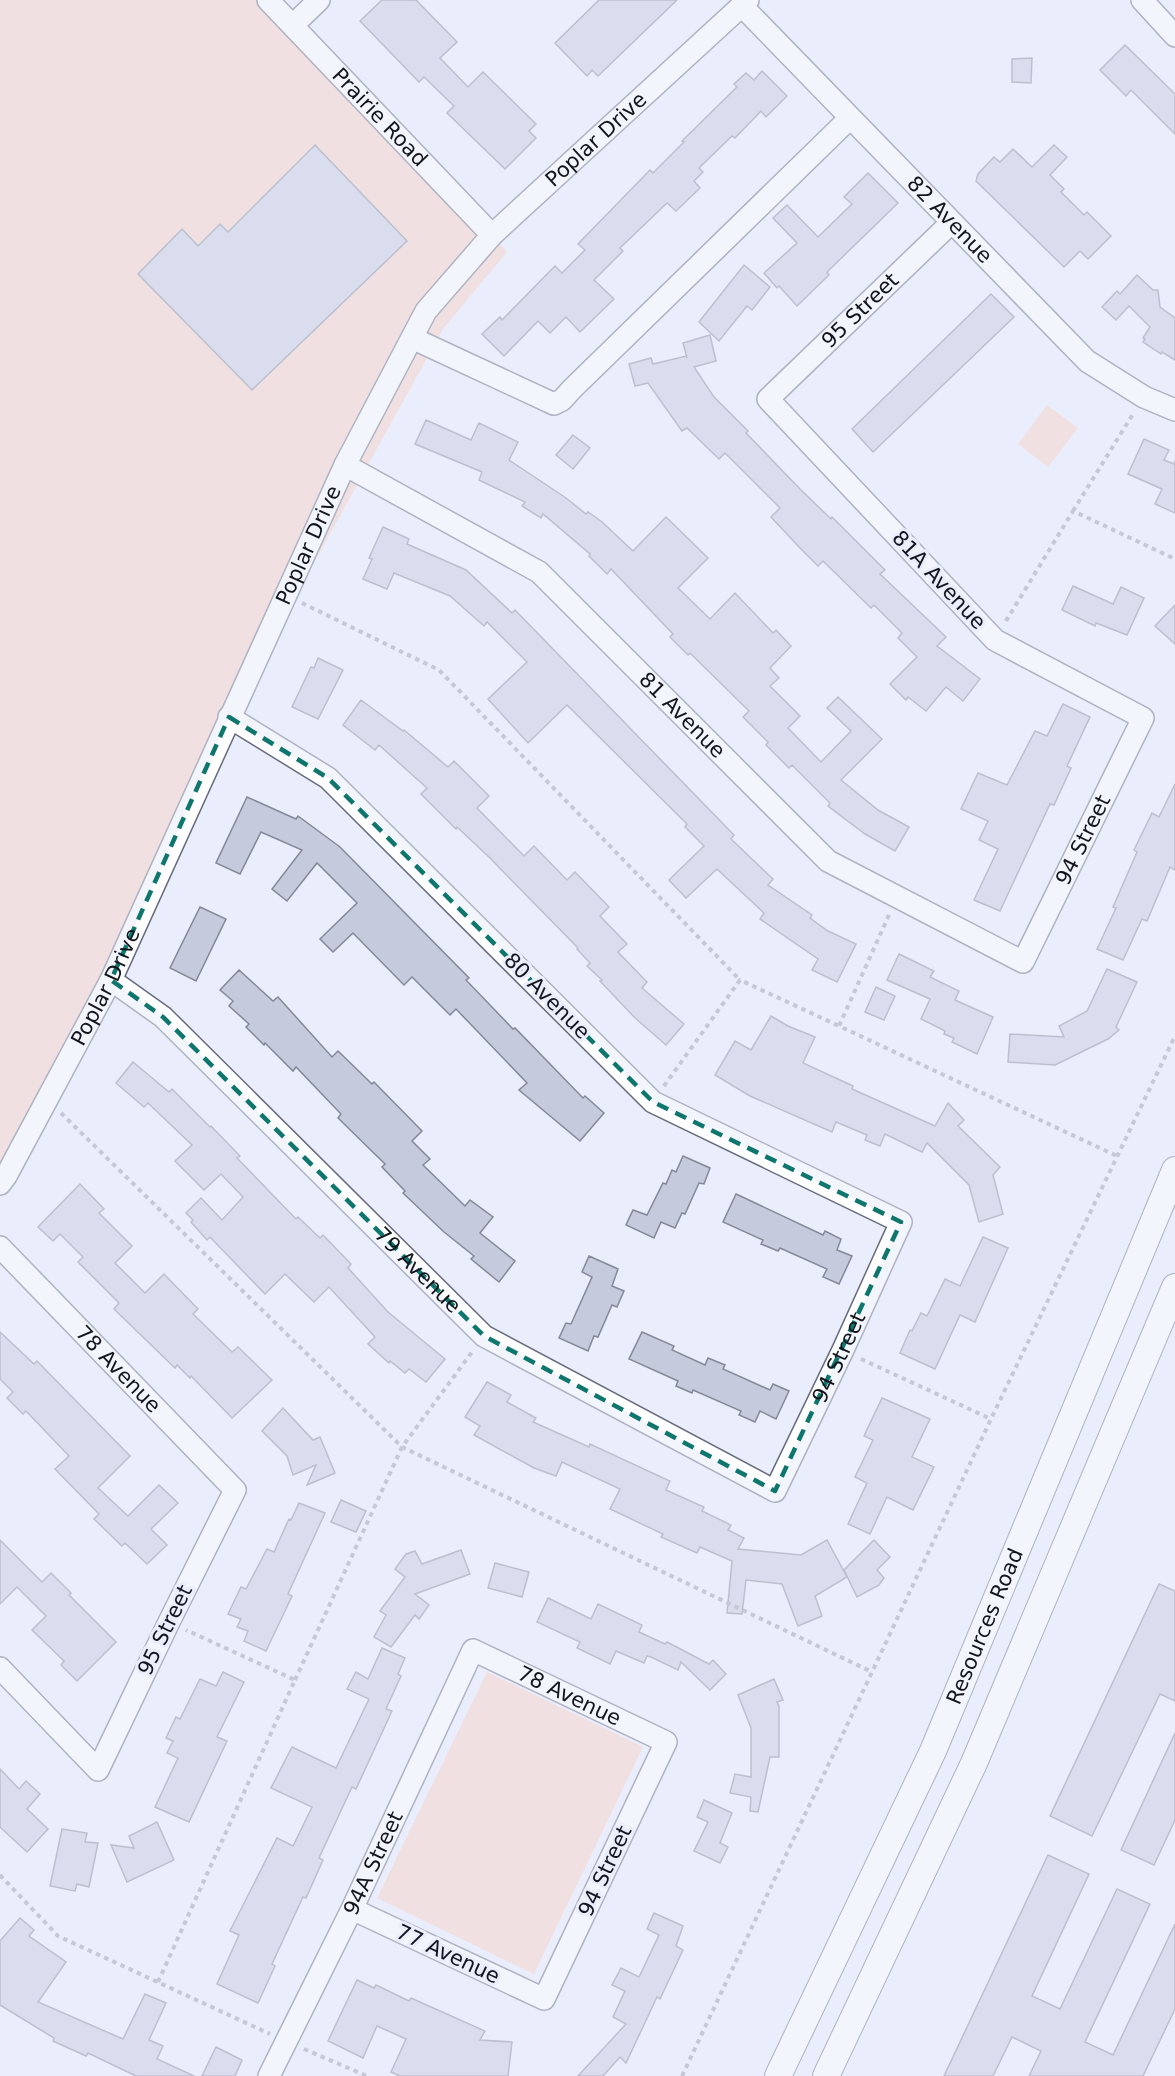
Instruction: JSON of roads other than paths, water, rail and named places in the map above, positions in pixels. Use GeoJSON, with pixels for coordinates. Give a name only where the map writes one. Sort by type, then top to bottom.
{"type":"FeatureCollection","features":[{"type":"Feature","properties":{"kind":"main road","name":"Resources Road"},"geometry":{"type":"LineString","coordinates":[[778,2076],[933,1751],[1175,1170]]}},
{"type":"Feature","properties":{"kind":"main road","name":"Resources Road"},"geometry":{"type":"LineString","coordinates":[[826,2076],[974,1763],[1175,1287]]}},
{"type":"Feature","properties":{"kind":"street","name":"Prairie Road"},"geometry":{"type":"LineString","coordinates":[[268,0],[492,235]]}},
{"type":"Feature","properties":{"kind":"street"},"geometry":{"type":"LineString","coordinates":[[293,25],[319,0]]}},
{"type":"Feature","properties":{"kind":"street"},"geometry":{"type":"LineString","coordinates":[[1142,0],[1175,36]]}},
{"type":"Feature","properties":{"kind":"street","name":"82 Avenue"},"geometry":{"type":"LineString","coordinates":[[745,3],[850,118],[1087,361],[1144,397],[1175,410]]}},
{"type":"Feature","properties":{"kind":"street","name":"Poplar Drive"},"geometry":{"type":"LineString","coordinates":[[0,1184],[111,980],[345,465],[426,311],[492,235],[745,3]]}},
{"type":"Feature","properties":{"kind":"street"},"geometry":{"type":"LineString","coordinates":[[412,338],[554,404],[562,400],[850,118]]}},
{"type":"Feature","properties":{"kind":"street","name":"95 Street"},"geometry":{"type":"LineString","coordinates":[[768,399],[951,223]]}},
{"type":"Feature","properties":{"kind":"street","name":"81A Avenue"},"geometry":{"type":"LineString","coordinates":[[768,399],[995,640],[1143,718]]}},
{"type":"Feature","properties":{"kind":"street","name":"81 Avenue"},"geometry":{"type":"LineString","coordinates":[[345,465],[539,572],[828,861],[1023,962]]}},
{"type":"Feature","properties":{"kind":"street","name":"80 Avenue"},"geometry":{"type":"LineString","coordinates":[[229,717],[328,778],[653,1102],[901,1221]]}},
{"type":"Feature","properties":{"kind":"street","name":"94 Street"},"geometry":{"type":"LineString","coordinates":[[1023,962],[1143,718]]}},
{"type":"Feature","properties":{"kind":"street","name":"79 Avenue"},"geometry":{"type":"LineString","coordinates":[[111,980],[163,1017],[484,1336],[775,1491]]}},
{"type":"Feature","properties":{"kind":"street","name":"94 Street"},"geometry":{"type":"LineString","coordinates":[[775,1491],[843,1350],[901,1221]]}},
{"type":"Feature","properties":{"kind":"street","name":"78 Avenue"},"geometry":{"type":"LineString","coordinates":[[0,1247],[235,1490]]}},
{"type":"Feature","properties":{"kind":"street","name":"95 Street"},"geometry":{"type":"LineString","coordinates":[[0,1668],[98,1770],[168,1622],[235,1490]]}},
{"type":"Feature","properties":{"kind":"street","name":"78 Avenue"},"geometry":{"type":"LineString","coordinates":[[473,1650],[666,1742]]}},
{"type":"Feature","properties":{"kind":"street","name":"94A Street"},"geometry":{"type":"LineString","coordinates":[[269,2076],[352,1909],[473,1650]]}},
{"type":"Feature","properties":{"kind":"street","name":"94 Street"},"geometry":{"type":"LineString","coordinates":[[544,1999],[666,1742]]}},
{"type":"Feature","properties":{"kind":"street","name":"77 Avenue"},"geometry":{"type":"LineString","coordinates":[[352,1909],[544,1999]]}}]}
